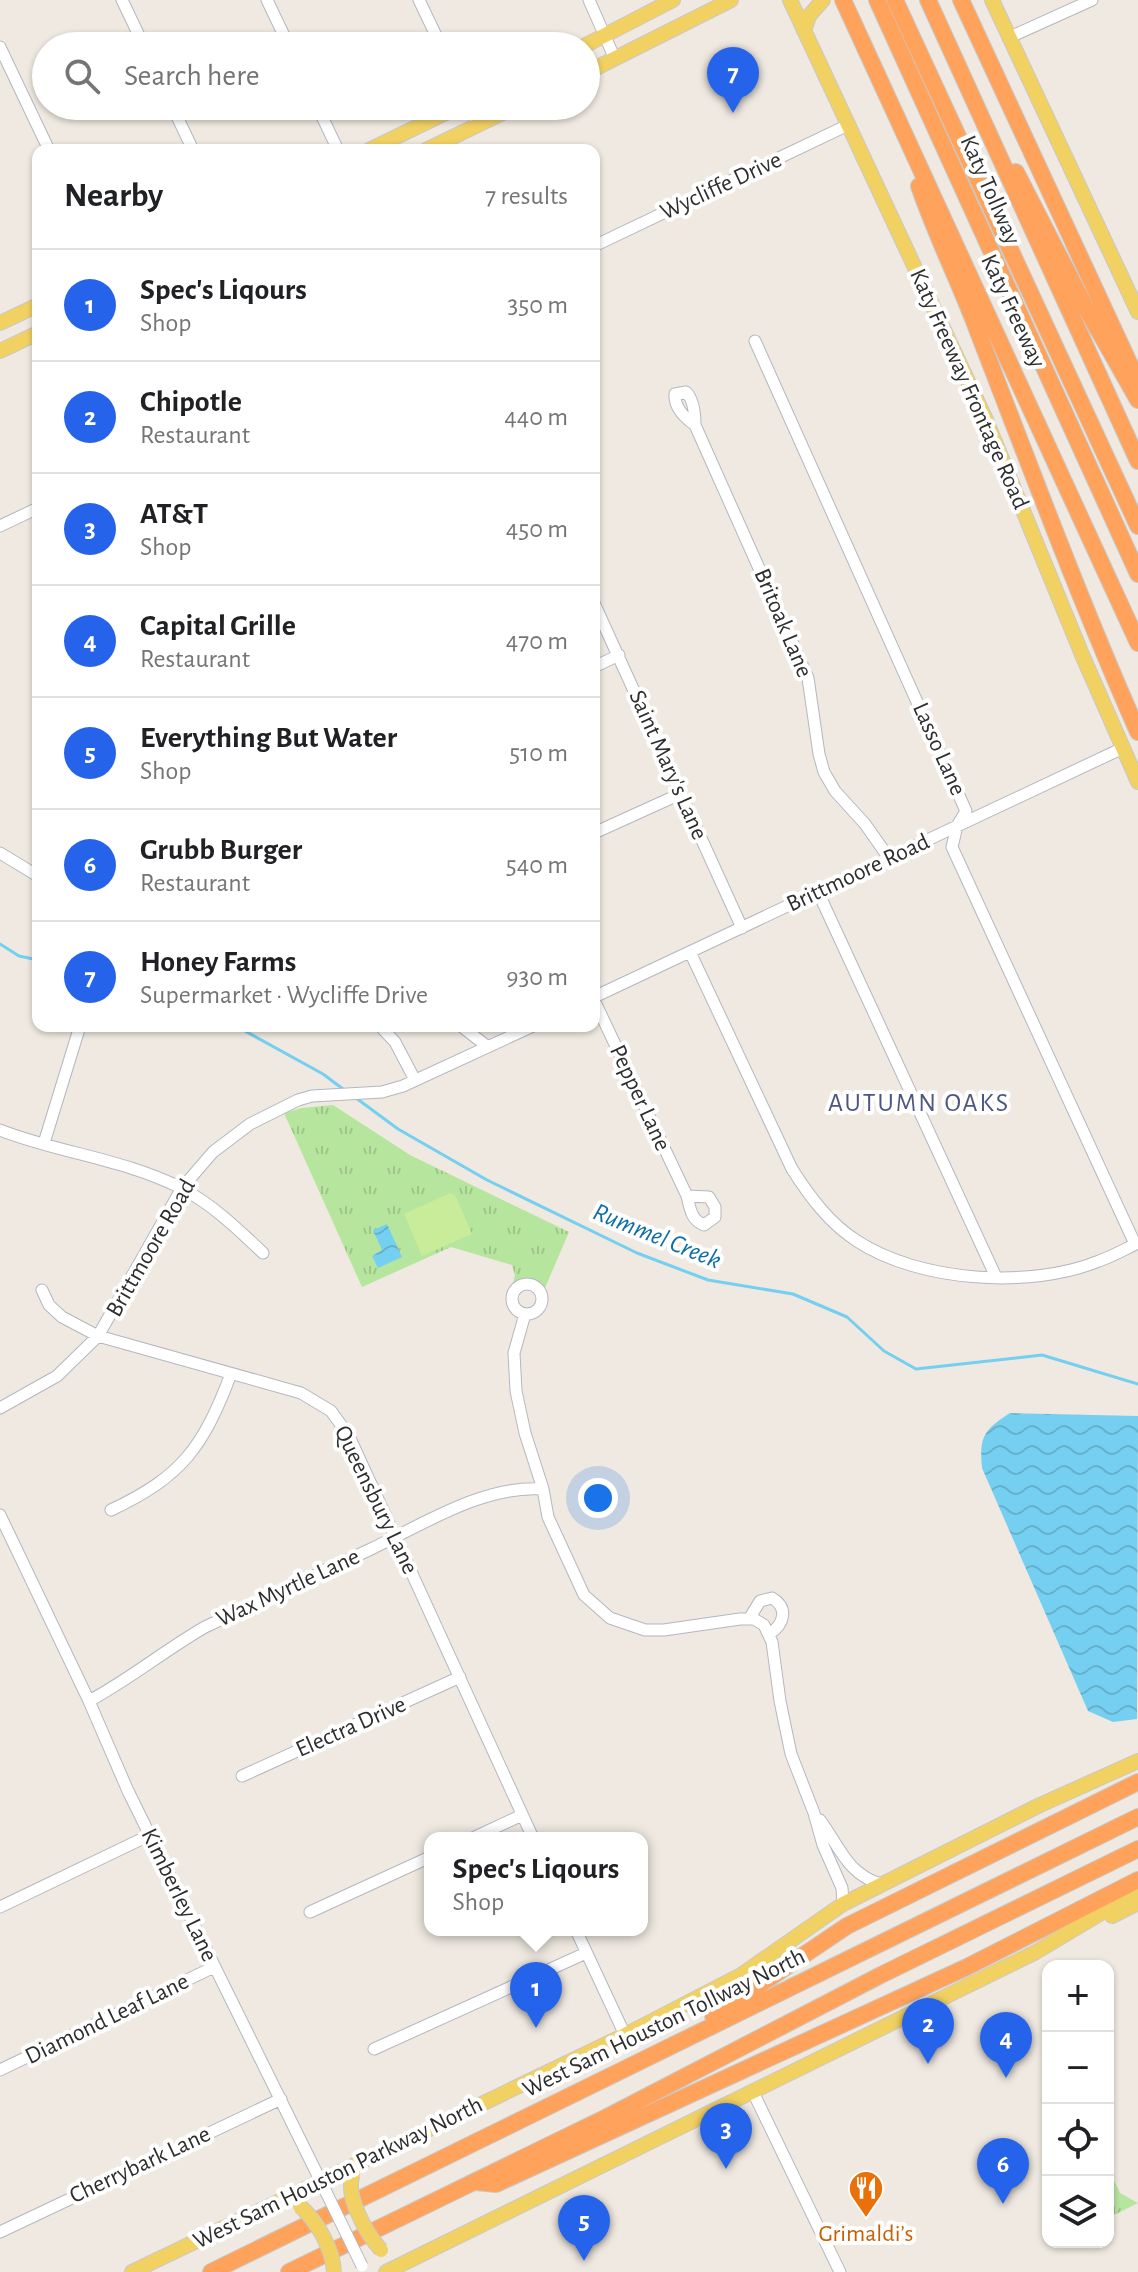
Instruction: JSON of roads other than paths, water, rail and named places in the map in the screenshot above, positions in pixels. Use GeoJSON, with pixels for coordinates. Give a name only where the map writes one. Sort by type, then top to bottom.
{"type":"FeatureCollection","features":[{"type":"Feature","properties":{"kind":"highway","name":"Katy Freeway"},"geometry":{"type":"LineString","coordinates":[[843,0],[1138,643]]}},
{"type":"Feature","properties":{"kind":"highway"},"geometry":{"type":"LineString","coordinates":[[928,0],[1138,461]]}},
{"type":"Feature","properties":{"kind":"highway"},"geometry":{"type":"LineString","coordinates":[[961,0],[1138,382]]}},
{"type":"Feature","properties":{"kind":"highway","name":"Katy Tollway"},"geometry":{"type":"LineString","coordinates":[[884,1],[1138,526]]}},
{"type":"Feature","properties":{"kind":"highway","name":"Katy Tollway"},"geometry":{"type":"LineString","coordinates":[[884,1],[1138,574]]}},
{"type":"Feature","properties":{"kind":"highway"},"geometry":{"type":"LineString","coordinates":[[963,78],[1138,400]]}},
{"type":"Feature","properties":{"kind":"highway"},"geometry":{"type":"LineString","coordinates":[[887,94],[934,230],[969,308],[1079,596],[1138,732]]}},
{"type":"Feature","properties":{"kind":"highway"},"geometry":{"type":"LineString","coordinates":[[579,2091],[710,2018],[847,1926],[1138,1782]]}},
{"type":"Feature","properties":{"kind":"highway","name":"West Sam Houston Tollway North"},"geometry":{"type":"LineString","coordinates":[[211,2272],[1138,1817]]}},
{"type":"Feature","properties":{"kind":"highway"},"geometry":{"type":"LineString","coordinates":[[289,2272],[654,2093],[865,1983],[1138,1849]]}},
{"type":"Feature","properties":{"kind":"highway"},"geometry":{"type":"LineString","coordinates":[[475,2182],[496,2184],[967,1967],[1138,1880]]}},
{"type":"Feature","properties":{"kind":"main road"},"geometry":{"type":"LineString","coordinates":[[600,38],[673,0]]}},
{"type":"Feature","properties":{"kind":"main road"},"geometry":{"type":"LineString","coordinates":[[600,66],[731,0]]}},
{"type":"Feature","properties":{"kind":"main road","name":"Katy Freeway Frontage Road"},"geometry":{"type":"LineString","coordinates":[[790,0],[986,420],[1138,782]]}},
{"type":"Feature","properties":{"kind":"main road"},"geometry":{"type":"LineString","coordinates":[[804,31],[809,16],[823,0]]}},
{"type":"Feature","properties":{"kind":"main road"},"geometry":{"type":"LineString","coordinates":[[992,0],[1138,312]]}},
{"type":"Feature","properties":{"kind":"main road"},"geometry":{"type":"LineString","coordinates":[[381,144],[431,120]]}},
{"type":"Feature","properties":{"kind":"main road"},"geometry":{"type":"LineString","coordinates":[[438,144],[488,120]]}},
{"type":"Feature","properties":{"kind":"main road"},"geometry":{"type":"LineString","coordinates":[[0,323],[32,308]]}},
{"type":"Feature","properties":{"kind":"main road"},"geometry":{"type":"LineString","coordinates":[[0,351],[32,336]]}},
{"type":"Feature","properties":{"kind":"main road"},"geometry":{"type":"LineString","coordinates":[[1040,1805],[1060,1790],[1138,1750]]}},
{"type":"Feature","properties":{"kind":"main road","name":"West Sam Houston Parkway North"},"geometry":{"type":"LineString","coordinates":[[132,2272],[280,2202],[324,2188],[364,2161],[625,2035],[741,1975],[843,1904],[881,1884],[1040,1805],[1138,1761]]}},
{"type":"Feature","properties":{"kind":"main road"},"geometry":{"type":"LineString","coordinates":[[1036,1952],[1138,1891]]}},
{"type":"Feature","properties":{"kind":"main road"},"geometry":{"type":"LineString","coordinates":[[386,2272],[1138,1903]]}},
{"type":"Feature","properties":{"kind":"main road"},"geometry":{"type":"LineString","coordinates":[[364,2161],[353,2174],[350,2188],[373,2241],[381,2250],[408,2260]]}},
{"type":"Feature","properties":{"kind":"main road"},"geometry":{"type":"LineString","coordinates":[[280,2202],[300,2206],[310,2214],[334,2261],[334,2272]]}},
{"type":"Feature","properties":{"kind":"street"},"geometry":{"type":"LineString","coordinates":[[122,0],[137,32]]}},
{"type":"Feature","properties":{"kind":"street"},"geometry":{"type":"LineString","coordinates":[[267,0],[282,32]]}},
{"type":"Feature","properties":{"kind":"street"},"geometry":{"type":"LineString","coordinates":[[419,0],[434,32]]}},
{"type":"Feature","properties":{"kind":"street"},"geometry":{"type":"LineString","coordinates":[[589,0],[615,59]]}},
{"type":"Feature","properties":{"kind":"street"},"geometry":{"type":"LineString","coordinates":[[1010,37],[1092,0]]}},
{"type":"Feature","properties":{"kind":"street"},"geometry":{"type":"LineString","coordinates":[[0,47],[32,114]]}},
{"type":"Feature","properties":{"kind":"street"},"geometry":{"type":"LineString","coordinates":[[35,120],[46,144]]}},
{"type":"Feature","properties":{"kind":"street"},"geometry":{"type":"LineString","coordinates":[[179,120],[190,144]]}},
{"type":"Feature","properties":{"kind":"street"},"geometry":{"type":"LineString","coordinates":[[324,120],[335,144]]}},
{"type":"Feature","properties":{"kind":"street"},"geometry":{"type":"LineString","coordinates":[[476,120],[478,125]]}},
{"type":"Feature","properties":{"kind":"street","name":"Wycliffe Drive"},"geometry":{"type":"LineString","coordinates":[[600,243],[848,125]]}},
{"type":"Feature","properties":{"kind":"street","name":"Lasso Lane"},"geometry":{"type":"LineString","coordinates":[[755,341],[966,811],[957,826],[952,847],[1137,1244]]}},
{"type":"Feature","properties":{"kind":"street","name":"Britoak Lane"},"geometry":{"type":"LineString","coordinates":[[695,425],[808,678],[824,772],[835,791],[865,824],[889,858]]}},
{"type":"Feature","properties":{"kind":"street"},"geometry":{"type":"LineString","coordinates":[[0,526],[32,511]]}},
{"type":"Feature","properties":{"kind":"street","name":"Saint Mary's Lane"},"geometry":{"type":"LineString","coordinates":[[600,615],[742,928]]}},
{"type":"Feature","properties":{"kind":"street"},"geometry":{"type":"LineString","coordinates":[[600,664],[619,655]]}},
{"type":"Feature","properties":{"kind":"street","name":"Brittmoore Road"},"geometry":{"type":"LineString","coordinates":[[600,995],[1123,748]]}},
{"type":"Feature","properties":{"kind":"street"},"geometry":{"type":"LineString","coordinates":[[600,830],[680,794]]}},
{"type":"Feature","properties":{"kind":"street"},"geometry":{"type":"LineString","coordinates":[[0,853],[32,872]]}},
{"type":"Feature","properties":{"kind":"street"},"geometry":{"type":"LineString","coordinates":[[818,892],[996,1277]]}},
{"type":"Feature","properties":{"kind":"street"},"geometry":{"type":"LineString","coordinates":[[690,952],[792,1169],[810,1198],[858,1242],[917,1267],[996,1277],[1023,1277],[1073,1268],[1097,1262],[1137,1244]]}},
{"type":"Feature","properties":{"kind":"street","name":"Pepper Lane"},"geometry":{"type":"LineString","coordinates":[[600,1011],[687,1196]]}},
{"type":"Feature","properties":{"kind":"street"},"geometry":{"type":"LineString","coordinates":[[44,1143],[78,1032]]}},
{"type":"Feature","properties":{"kind":"street"},"geometry":{"type":"LineString","coordinates":[[386,1032],[395,1042],[415,1080]]}},
{"type":"Feature","properties":{"kind":"street"},"geometry":{"type":"LineString","coordinates":[[469,1032],[488,1047]]}},
{"type":"Feature","properties":{"kind":"street","name":"Brittmoore Road"},"geometry":{"type":"LineString","coordinates":[[0,1408],[57,1376],[98,1336],[182,1188],[213,1152],[236,1135],[270,1112],[298,1100],[312,1096],[382,1092],[520,1032]]}},
{"type":"Feature","properties":{"kind":"street"},"geometry":{"type":"LineString","coordinates":[[0,1130],[137,1170],[182,1188],[234,1226],[263,1253]]}},
{"type":"Feature","properties":{"kind":"street","name":"Queensbury Lane"},"geometry":{"type":"LineString","coordinates":[[42,1290],[49,1305],[62,1317],[98,1336],[301,1393],[331,1411],[349,1436],[530,1832]]}},
{"type":"Feature","properties":{"kind":"street"},"geometry":{"type":"LineString","coordinates":[[525,1314],[514,1353],[516,1391],[548,1517],[584,1595],[610,1618],[645,1630],[749,1619],[759,1621],[769,1634],[785,1734],[823,1845],[842,1888],[843,1904]]}},
{"type":"Feature","properties":{"kind":"street"},"geometry":{"type":"LineString","coordinates":[[111,1510],[136,1498],[183,1464],[214,1419],[231,1374]]}},
{"type":"Feature","properties":{"kind":"street","name":"Wax Myrtle Lane"},"geometry":{"type":"LineString","coordinates":[[89,1701],[125,1681],[205,1627],[396,1537],[496,1494],[520,1487],[543,1489]]}},
{"type":"Feature","properties":{"kind":"street","name":"Kimberley Lane"},"geometry":{"type":"LineString","coordinates":[[0,1515],[150,1835],[363,2269]]}},
{"type":"Feature","properties":{"kind":"street"},"geometry":{"type":"LineString","coordinates":[[749,1619],[760,1601],[772,1598],[778,1602],[783,1610],[783,1620],[779,1628],[769,1634]]}},
{"type":"Feature","properties":{"kind":"street","name":"Electra Drive"},"geometry":{"type":"LineString","coordinates":[[242,1776],[460,1677]]}},
{"type":"Feature","properties":{"kind":"street"},"geometry":{"type":"LineString","coordinates":[[814,1813],[854,1871],[881,1884]]}},
{"type":"Feature","properties":{"kind":"street"},"geometry":{"type":"LineString","coordinates":[[486,1832],[522,1815]]}},
{"type":"Feature","properties":{"kind":"street"},"geometry":{"type":"LineString","coordinates":[[0,1907],[150,1835]]}},
{"type":"Feature","properties":{"kind":"street"},"geometry":{"type":"LineString","coordinates":[[310,1912],[424,1860]]}},
{"type":"Feature","properties":{"kind":"street"},"geometry":{"type":"LineString","coordinates":[[579,1936],[625,2035]]}},
{"type":"Feature","properties":{"kind":"street"},"geometry":{"type":"LineString","coordinates":[[374,2049],[586,1953]]}},
{"type":"Feature","properties":{"kind":"street","name":"Diamond Leaf Lane"},"geometry":{"type":"LineString","coordinates":[[0,2070],[214,1967]]}},
{"type":"Feature","properties":{"kind":"street"},"geometry":{"type":"LineString","coordinates":[[753,2092],[840,2272]]}},
{"type":"Feature","properties":{"kind":"street","name":"Cherrybark Lane"},"geometry":{"type":"LineString","coordinates":[[0,2232],[281,2099]]}},
{"type":"Feature","properties":{"kind":"water"},"geometry":{"type":"Polygon","coordinates":[[[387,1224],[402,1257],[378,1268],[372,1256],[382,1250],[373,1230],[387,1224]]]}},
{"type":"Feature","properties":{"kind":"water"},"geometry":{"type":"Polygon","coordinates":[[[1010,1413],[1138,1416],[1137,1719],[1113,1722],[1088,1711],[982,1468],[981,1448],[985,1435],[1010,1413]]]}},
{"type":"Feature","properties":{"kind":"waterway","name":"Rummel Creek"},"geometry":{"type":"LineString","coordinates":[[0,944],[19,956],[32,959]]}},
{"type":"Feature","properties":{"kind":"waterway","name":"Rummel Creek"},"geometry":{"type":"LineString","coordinates":[[247,1032],[323,1074],[343,1089]]}},
{"type":"Feature","properties":{"kind":"waterway","name":"Rummel Creek"},"geometry":{"type":"LineString","coordinates":[[356,1098],[398,1129],[487,1180],[637,1253],[708,1280],[793,1294],[847,1317],[884,1351],[916,1369],[1042,1355],[1138,1384]]}},
{"type":"Feature","properties":{"kind":"place","name":"Honey Farms"},"geometry":{"type":"Point","coordinates":[733,113]}},
{"type":"Feature","properties":{"kind":"place","name":"Spec's Liqours"},"geometry":{"type":"Point","coordinates":[536,2028]}},
{"type":"Feature","properties":{"kind":"place","name":"Chipotle"},"geometry":{"type":"Point","coordinates":[928,2064]}},
{"type":"Feature","properties":{"kind":"place","name":"Capital Grille"},"geometry":{"type":"Point","coordinates":[1006,2078]}},
{"type":"Feature","properties":{"kind":"place","name":"AT&T"},"geometry":{"type":"Point","coordinates":[726,2169]}},
{"type":"Feature","properties":{"kind":"place","name":"Grubb Burger"},"geometry":{"type":"Point","coordinates":[1003,2204]}},
{"type":"Feature","properties":{"kind":"place","name":"Grimaldi’s"},"geometry":{"type":"Point","coordinates":[866,2219]}},
{"type":"Feature","properties":{"kind":"place","name":"Everything But Water"},"geometry":{"type":"Point","coordinates":[584,2261]}},
{"type":"Feature","properties":{"kind":"district","name":"AUTUMN OAKS"},"geometry":{"type":"Point","coordinates":[919,1103]}}]}
